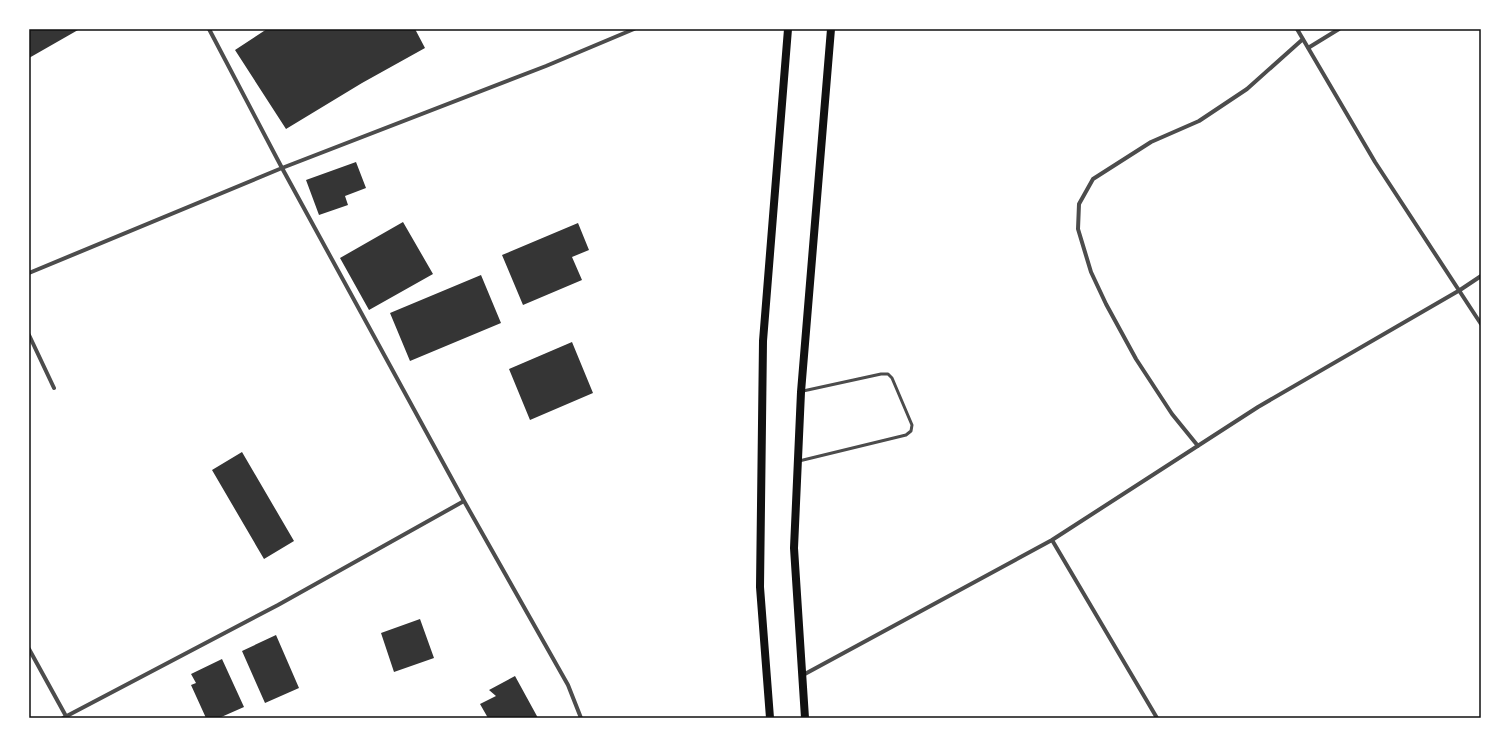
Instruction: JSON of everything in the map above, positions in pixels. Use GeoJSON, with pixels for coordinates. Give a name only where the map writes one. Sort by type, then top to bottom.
{"type":"FeatureCollection","features":[{"type":"Feature","properties":{"kind":"main road"},"geometry":{"type":"LineString","coordinates":[[770,718],[760,587],[763,341],[788,29]]}},
{"type":"Feature","properties":{"kind":"main road"},"geometry":{"type":"LineString","coordinates":[[805,718],[794,548],[801,392],[831,29]]}},
{"type":"Feature","properties":{"kind":"street"},"geometry":{"type":"LineString","coordinates":[[209,29],[282,168],[464,501],[568,685],[581,718]]}},
{"type":"Feature","properties":{"kind":"street"},"geometry":{"type":"LineString","coordinates":[[29,273],[282,168],[546,66],[634,29]]}},
{"type":"Feature","properties":{"kind":"street"},"geometry":{"type":"LineString","coordinates":[[1297,29],[1376,162],[1481,324]]}},
{"type":"Feature","properties":{"kind":"street"},"geometry":{"type":"LineString","coordinates":[[1308,48],[1339,29]]}},
{"type":"Feature","properties":{"kind":"street"},"geometry":{"type":"LineString","coordinates":[[1198,446],[1172,414],[1136,359],[1106,304],[1091,272],[1078,229],[1079,204],[1093,179],[1151,142],[1199,121],[1247,89],[1303,39]]}},
{"type":"Feature","properties":{"kind":"street"},"geometry":{"type":"LineString","coordinates":[[802,675],[1052,540],[1258,407],[1460,290],[1481,276]]}},
{"type":"Feature","properties":{"kind":"street"},"geometry":{"type":"LineString","coordinates":[[29,335],[54,388]]}},
{"type":"Feature","properties":{"kind":"street"},"geometry":{"type":"LineString","coordinates":[[29,649],[65,718],[278,605],[464,501]]}},
{"type":"Feature","properties":{"kind":"street"},"geometry":{"type":"LineString","coordinates":[[1052,540],[1157,718]]}},
{"type":"Feature","properties":{"kind":"lane"},"geometry":{"type":"LineString","coordinates":[[798,462],[906,435],[911,431],[912,425],[892,378],[888,374],[881,374],[801,392]]}},
{"type":"Feature","properties":{"kind":"building"},"geometry":{"type":"Polygon","coordinates":[[[29,29],[77,29],[78,30],[29,58],[29,29]]]}},
{"type":"Feature","properties":{"kind":"building"},"geometry":{"type":"Polygon","coordinates":[[[267,29],[415,29],[425,48],[362,83],[286,129],[235,50],[267,29]]]}},
{"type":"Feature","properties":{"kind":"building"},"geometry":{"type":"Polygon","coordinates":[[[356,162],[366,188],[345,196],[348,205],[319,215],[306,180],[356,162]]]}},
{"type":"Feature","properties":{"kind":"building"},"geometry":{"type":"Polygon","coordinates":[[[403,222],[433,274],[369,310],[340,258],[403,222]]]}},
{"type":"Feature","properties":{"kind":"building"},"geometry":{"type":"Polygon","coordinates":[[[578,223],[589,250],[572,257],[582,280],[523,305],[502,255],[578,223]]]}},
{"type":"Feature","properties":{"kind":"building"},"geometry":{"type":"Polygon","coordinates":[[[481,275],[501,323],[410,361],[390,313],[481,275]]]}},
{"type":"Feature","properties":{"kind":"building"},"geometry":{"type":"Polygon","coordinates":[[[572,342],[593,393],[530,420],[509,369],[572,342]]]}},
{"type":"Feature","properties":{"kind":"building"},"geometry":{"type":"Polygon","coordinates":[[[242,452],[294,541],[264,559],[212,470],[242,452]]]}},
{"type":"Feature","properties":{"kind":"building"},"geometry":{"type":"Polygon","coordinates":[[[420,619],[434,658],[394,672],[381,633],[420,619]]]}},
{"type":"Feature","properties":{"kind":"building"},"geometry":{"type":"Polygon","coordinates":[[[276,635],[299,688],[265,703],[242,651],[276,635]]]}},
{"type":"Feature","properties":{"kind":"building"},"geometry":{"type":"Polygon","coordinates":[[[222,659],[244,707],[219,718],[206,718],[191,685],[196,683],[191,674],[222,659]]]}},
{"type":"Feature","properties":{"kind":"building"},"geometry":{"type":"Polygon","coordinates":[[[515,676],[538,718],[488,718],[480,704],[496,696],[489,690],[515,676]]]}}]}
